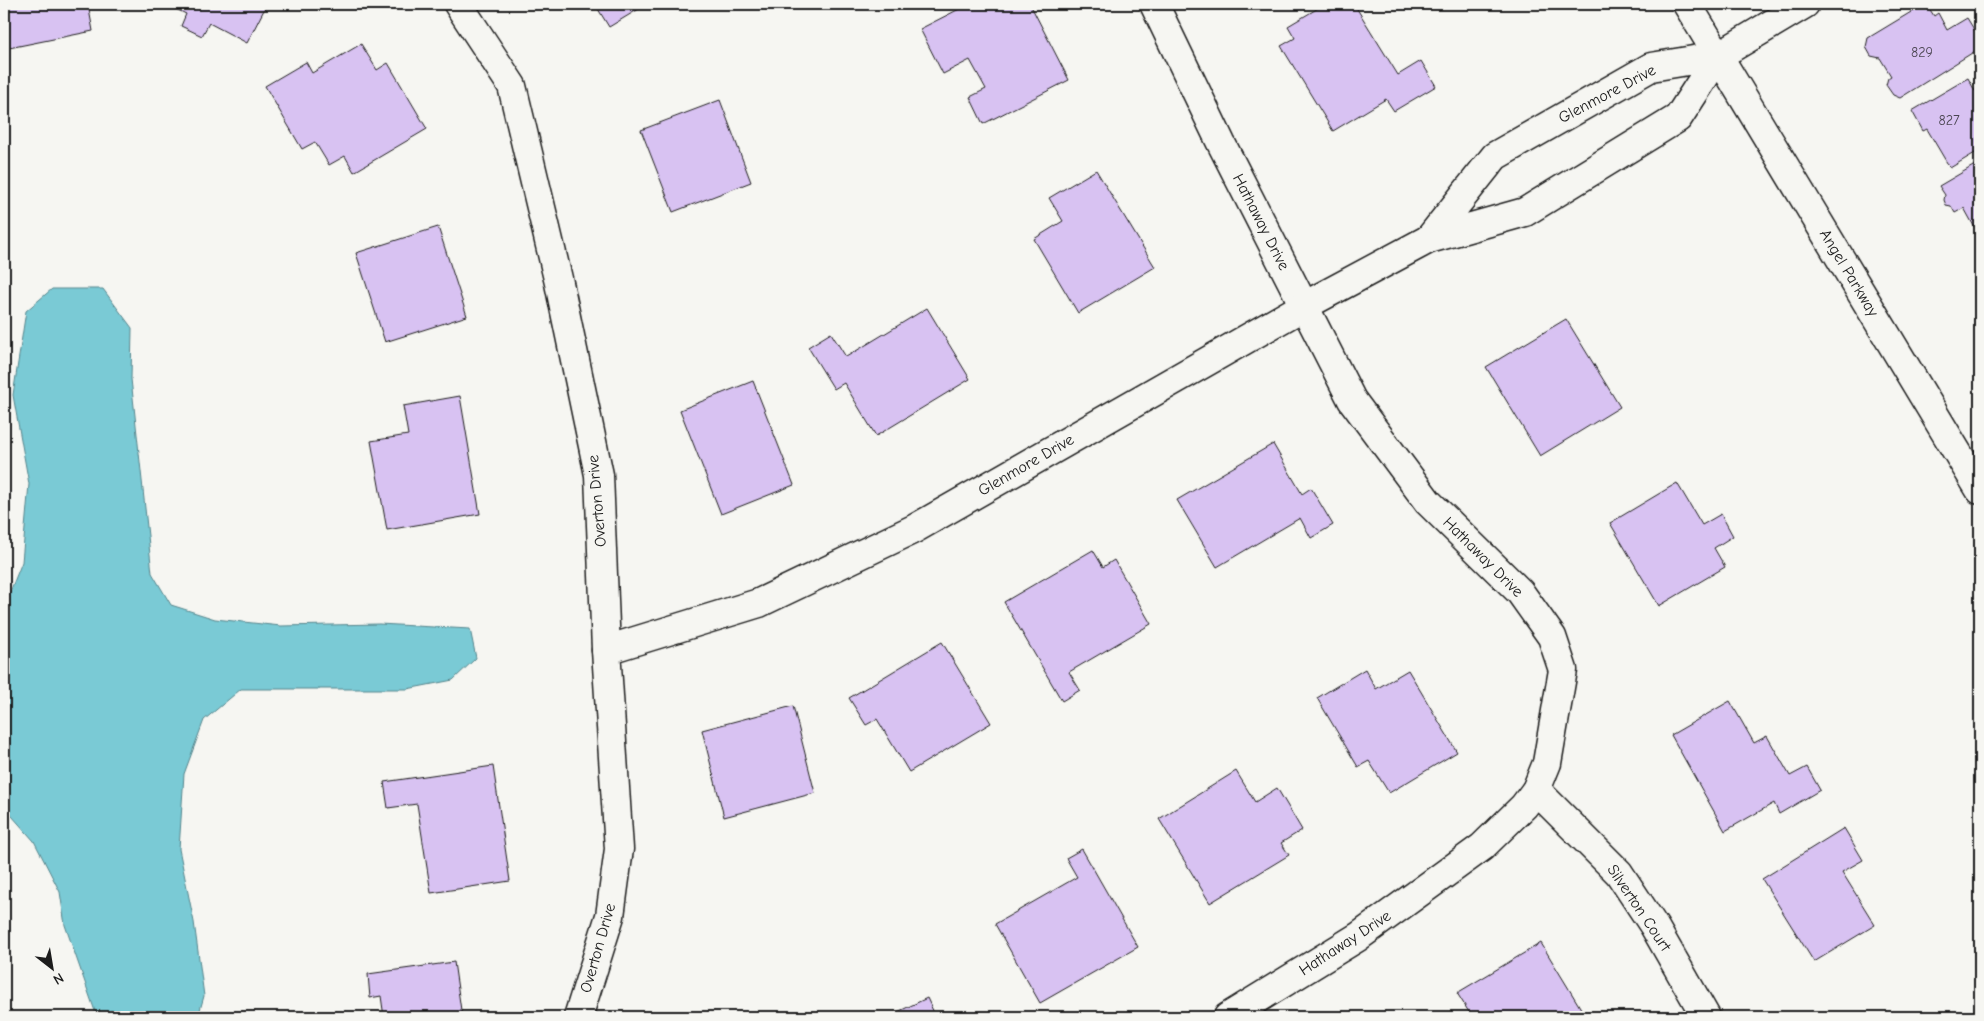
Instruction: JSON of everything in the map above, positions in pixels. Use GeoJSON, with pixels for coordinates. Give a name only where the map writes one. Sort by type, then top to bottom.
{"type":"FeatureCollection","features":[{"type":"Feature","properties":{"kind":"street","name":"Overton Drive"},"geometry":{"type":"LineString","coordinates":[[458,4],[512,86],[556,274],[599,475],[606,650],[619,849],[610,916],[578,1017]]}},
{"type":"Feature","properties":{"kind":"street","name":"Hathaway Drive"},"geometry":{"type":"LineString","coordinates":[[1154,4],[1221,143],[1352,400],[1422,494],[1520,592],[1552,637],[1563,670],[1547,763],[1536,790],[1524,806],[1482,848],[1358,937],[1228,1017]]}},
{"type":"Feature","properties":{"kind":"street","name":"Angel Parkway"},"geometry":{"type":"LineString","coordinates":[[1687,4],[1980,490]]}},
{"type":"Feature","properties":{"kind":"street"},"geometry":{"type":"LineString","coordinates":[[1718,56],[1805,4]]}},
{"type":"Feature","properties":{"kind":"street","name":"Glenmore Drive"},"geometry":{"type":"LineString","coordinates":[[606,650],[759,603],[914,529],[1304,306],[1429,239],[1525,212],[1678,118],[1718,56]]}},
{"type":"Feature","properties":{"kind":"street","name":"Glenmore Drive"},"geometry":{"type":"LineString","coordinates":[[1429,239],[1495,156],[1651,67],[1718,56]]}},
{"type":"Feature","properties":{"kind":"street","name":"Silverton Court"},"geometry":{"type":"LineString","coordinates":[[1536,790],[1619,873],[1654,926],[1706,1017]]}},
{"type":"Feature","properties":{"kind":"water"},"geometry":{"type":"Polygon","coordinates":[[[52,289],[103,289],[132,328],[131,379],[152,573],[171,605],[215,619],[281,626],[379,624],[470,629],[476,658],[453,680],[407,689],[241,689],[204,720],[184,774],[179,849],[194,922],[204,996],[198,1017],[97,1017],[65,925],[60,892],[34,841],[4,807],[4,607],[22,562],[29,484],[13,395],[26,311],[52,289]]]}},
{"type":"Feature","properties":{"kind":"building"},"geometry":{"type":"Polygon","coordinates":[[[4,4],[88,4],[93,31],[4,49],[4,4]]]}},
{"type":"Feature","properties":{"kind":"building"},"geometry":{"type":"Polygon","coordinates":[[[166,4],[267,4],[247,43],[209,23],[202,36],[181,26],[186,14],[166,4]]]}},
{"type":"Feature","properties":{"kind":"building"},"geometry":{"type":"Polygon","coordinates":[[[595,4],[647,4],[609,27],[595,4]]]}},
{"type":"Feature","properties":{"kind":"building"},"geometry":{"type":"Polygon","coordinates":[[[969,4],[1030,4],[1069,80],[983,124],[970,97],[986,89],[970,60],[943,74],[920,29],[969,4]]]}},
{"type":"Feature","properties":{"kind":"building"},"geometry":{"type":"Polygon","coordinates":[[[1325,4],[1354,4],[1398,75],[1421,61],[1436,86],[1394,111],[1386,99],[1333,131],[1281,46],[1295,38],[1288,26],[1325,4]]]}},
{"type":"Feature","properties":{"kind":"building"},"geometry":{"type":"Polygon","coordinates":[[[1921,6],[1929,8],[1934,16],[1938,13],[1947,30],[1967,18],[1980,39],[1980,48],[1900,98],[1893,95],[1886,85],[1888,78],[1891,76],[1880,58],[1871,56],[1866,47],[1868,38],[1921,6]]]}},
{"type":"Feature","properties":{"kind":"building"},"geometry":{"type":"Polygon","coordinates":[[[361,44],[377,70],[388,63],[427,129],[354,172],[345,156],[329,165],[315,142],[302,149],[265,86],[306,62],[312,73],[361,44]]]}},
{"type":"Feature","properties":{"kind":"building"},"geometry":{"type":"Polygon","coordinates":[[[1968,78],[1975,91],[1980,90],[1980,150],[1950,168],[1927,129],[1923,131],[1912,111],[1968,78]]]}},
{"type":"Feature","properties":{"kind":"building"},"geometry":{"type":"Polygon","coordinates":[[[720,100],[751,182],[673,212],[641,130],[720,100]]]}},
{"type":"Feature","properties":{"kind":"building"},"geometry":{"type":"Polygon","coordinates":[[[1980,162],[1980,237],[1964,208],[1955,213],[1951,206],[1946,205],[1945,195],[1939,186],[1980,162]]]}},
{"type":"Feature","properties":{"kind":"building"},"geometry":{"type":"Polygon","coordinates":[[[1096,170],[1155,267],[1078,313],[1034,239],[1063,221],[1049,198],[1096,170]]]}},
{"type":"Feature","properties":{"kind":"building"},"geometry":{"type":"Polygon","coordinates":[[[438,227],[467,316],[385,342],[356,253],[438,227]]]}},
{"type":"Feature","properties":{"kind":"building"},"geometry":{"type":"Polygon","coordinates":[[[927,308],[970,379],[876,436],[844,383],[834,389],[808,347],[831,333],[846,357],[927,308]]]}},
{"type":"Feature","properties":{"kind":"building"},"geometry":{"type":"Polygon","coordinates":[[[1566,319],[1620,407],[1540,456],[1486,367],[1566,319]]]}},
{"type":"Feature","properties":{"kind":"building"},"geometry":{"type":"Polygon","coordinates":[[[753,381],[794,485],[721,514],[680,410],[753,381]]]}},
{"type":"Feature","properties":{"kind":"building"},"geometry":{"type":"Polygon","coordinates":[[[460,396],[480,514],[387,530],[371,441],[408,435],[403,406],[460,396]]]}},
{"type":"Feature","properties":{"kind":"building"},"geometry":{"type":"Polygon","coordinates":[[[1273,444],[1302,494],[1311,488],[1333,525],[1311,538],[1300,518],[1217,567],[1177,500],[1273,444]]]}},
{"type":"Feature","properties":{"kind":"building"},"geometry":{"type":"Polygon","coordinates":[[[1677,483],[1702,525],[1721,514],[1733,536],[1714,548],[1725,567],[1659,606],[1610,523],[1677,483]]]}},
{"type":"Feature","properties":{"kind":"building"},"geometry":{"type":"Polygon","coordinates":[[[1093,550],[1103,567],[1114,560],[1151,624],[1069,672],[1080,690],[1062,701],[1004,602],[1093,550]]]}},
{"type":"Feature","properties":{"kind":"building"},"geometry":{"type":"Polygon","coordinates":[[[942,642],[991,723],[909,772],[877,719],[866,725],[849,698],[942,642]]]}},
{"type":"Feature","properties":{"kind":"building"},"geometry":{"type":"Polygon","coordinates":[[[1365,669],[1376,689],[1408,670],[1457,752],[1389,793],[1369,761],[1358,767],[1317,698],[1365,669]]]}},
{"type":"Feature","properties":{"kind":"building"},"geometry":{"type":"Polygon","coordinates":[[[1730,701],[1754,743],[1767,736],[1790,776],[1807,767],[1820,790],[1779,814],[1774,803],[1725,831],[1671,735],[1730,701]]]}},
{"type":"Feature","properties":{"kind":"building"},"geometry":{"type":"Polygon","coordinates":[[[793,706],[815,793],[724,817],[702,730],[793,706]]]}},
{"type":"Feature","properties":{"kind":"building"},"geometry":{"type":"Polygon","coordinates":[[[493,766],[510,881],[431,893],[417,804],[388,808],[384,782],[493,766]]]}},
{"type":"Feature","properties":{"kind":"building"},"geometry":{"type":"Polygon","coordinates":[[[1236,771],[1255,802],[1277,788],[1302,830],[1281,843],[1289,855],[1210,903],[1159,819],[1236,771]]]}},
{"type":"Feature","properties":{"kind":"building"},"geometry":{"type":"Polygon","coordinates":[[[1844,828],[1863,860],[1842,872],[1875,925],[1814,962],[1762,879],[1844,828]]]}},
{"type":"Feature","properties":{"kind":"building"},"geometry":{"type":"Polygon","coordinates":[[[1082,849],[1138,947],[1040,1003],[995,924],[1077,877],[1066,858],[1082,849]]]}},
{"type":"Feature","properties":{"kind":"building"},"geometry":{"type":"Polygon","coordinates":[[[1541,943],[1586,1017],[1472,1017],[1457,993],[1541,943]]]}},
{"type":"Feature","properties":{"kind":"building"},"geometry":{"type":"Polygon","coordinates":[[[454,962],[462,1017],[384,1017],[381,996],[370,998],[368,974],[454,962]]]}},
{"type":"Feature","properties":{"kind":"building"},"geometry":{"type":"Polygon","coordinates":[[[927,998],[936,1017],[887,1017],[927,998]]]}}]}
